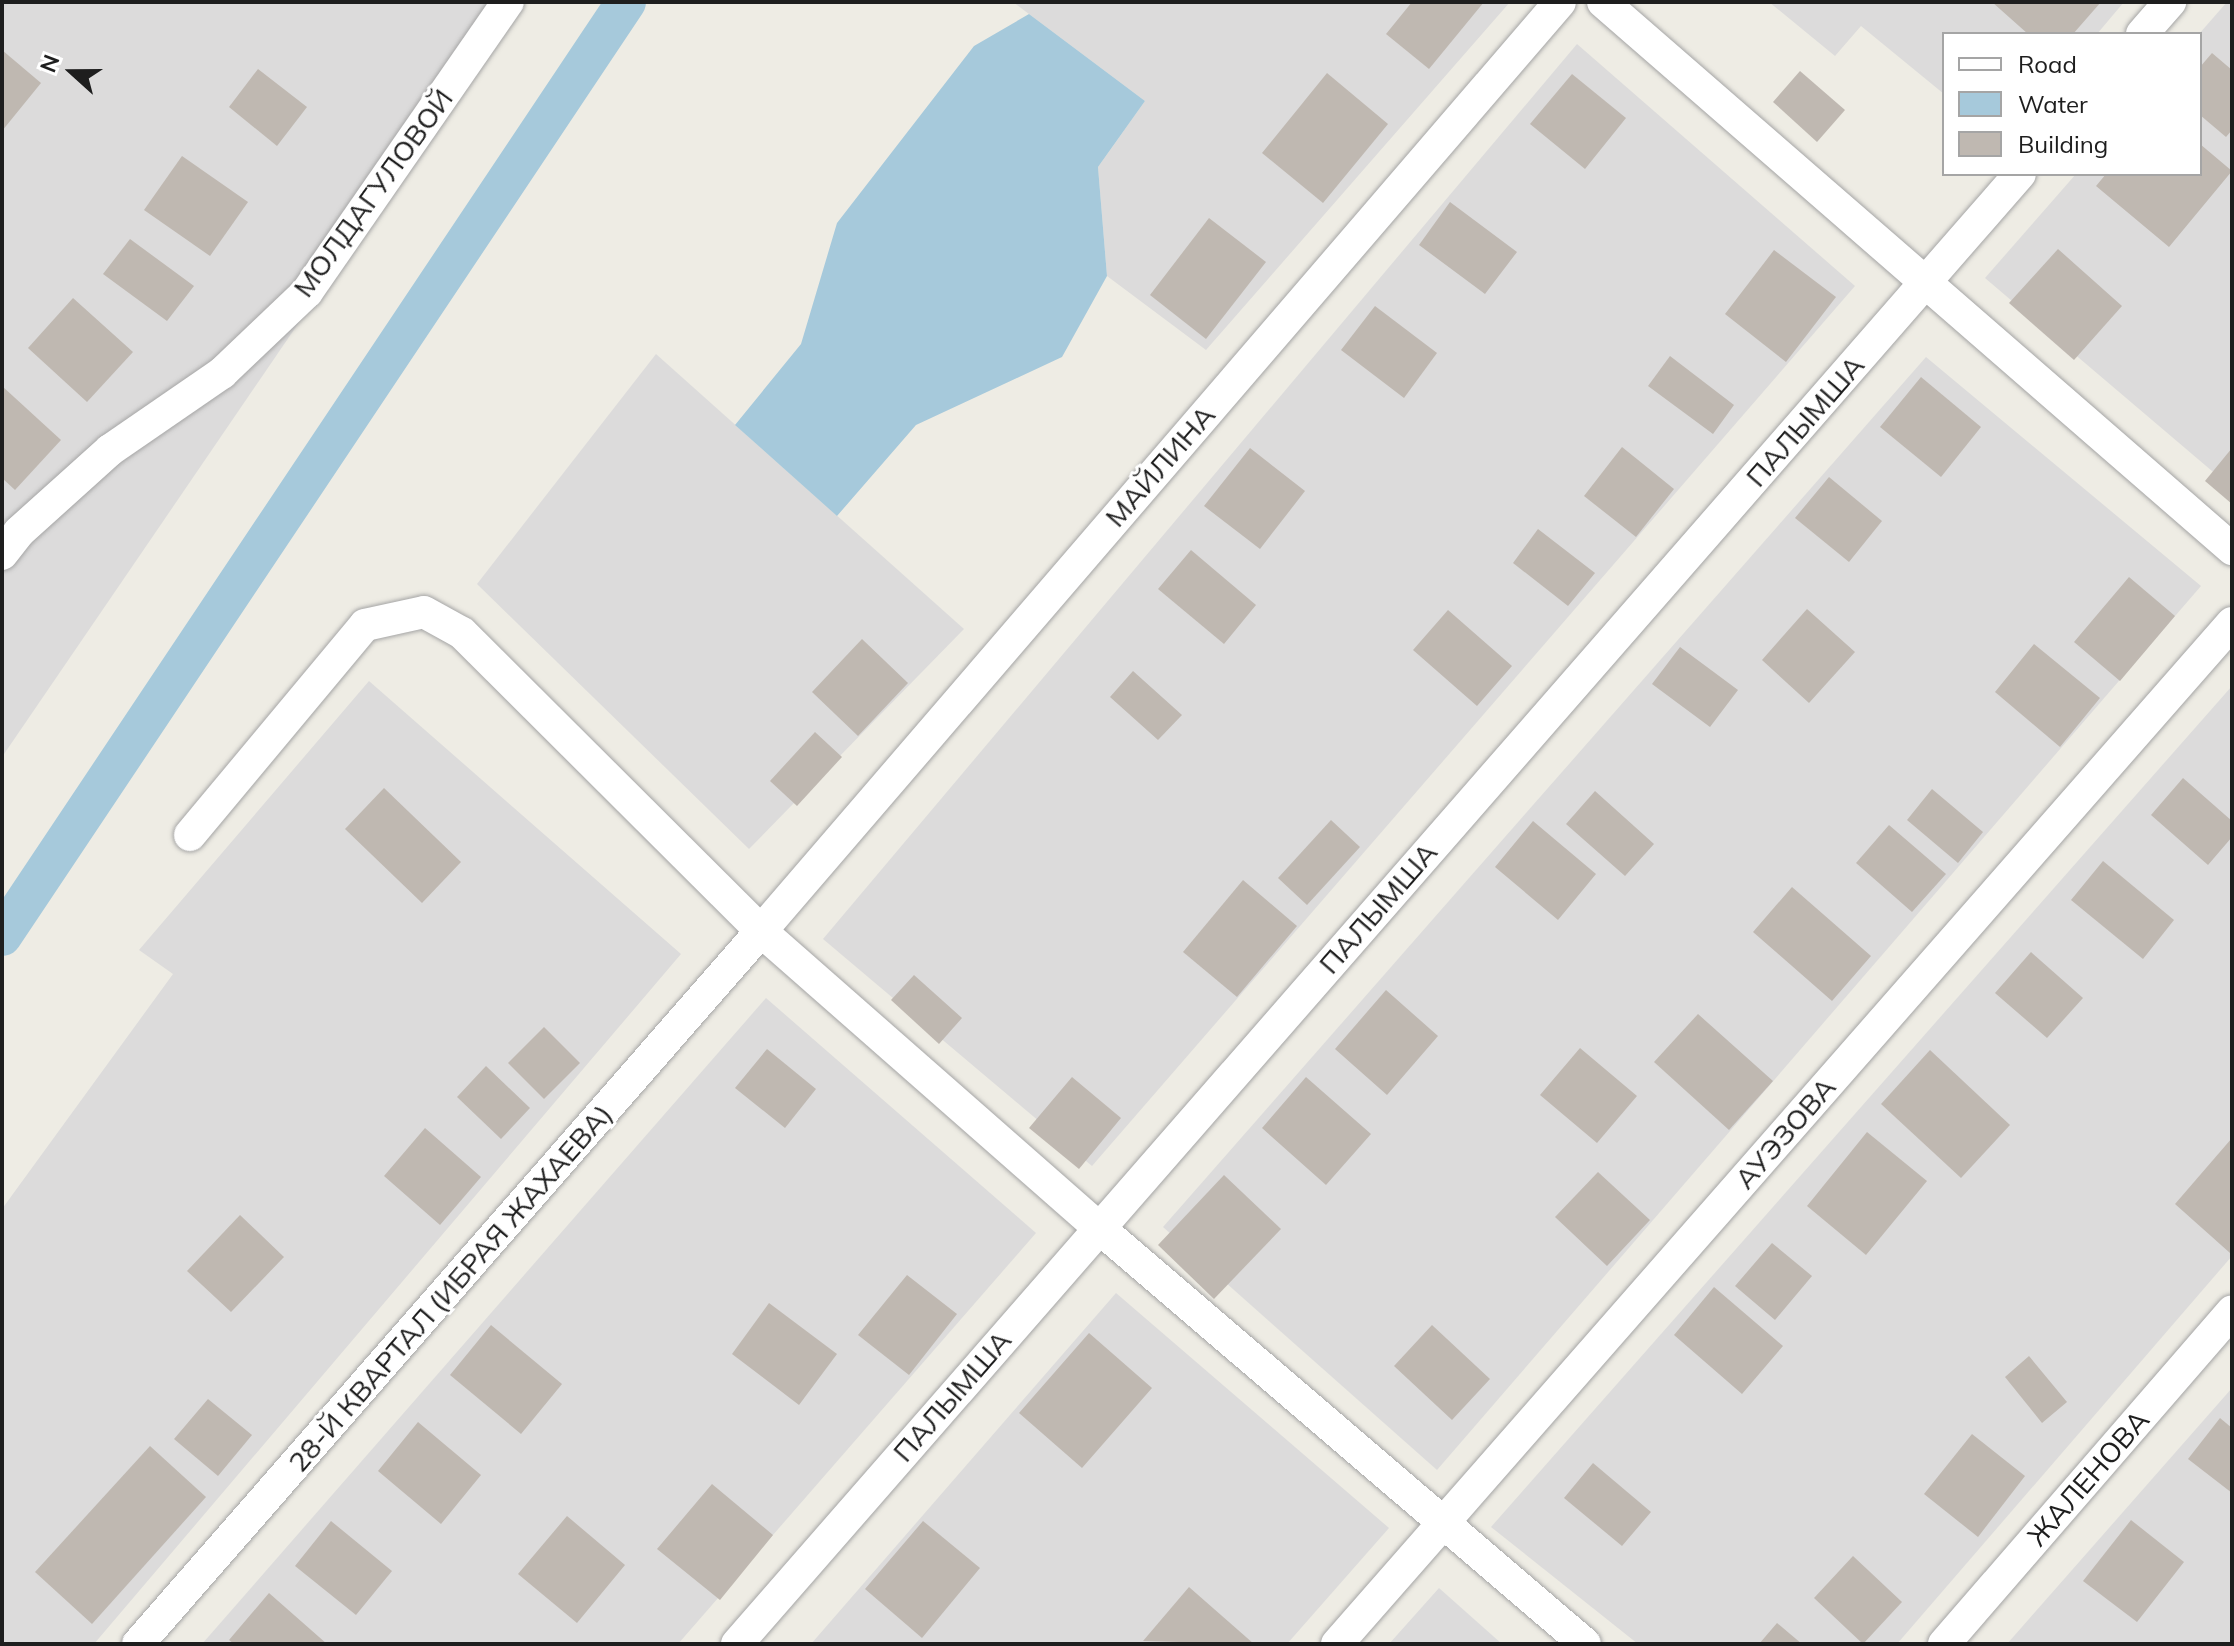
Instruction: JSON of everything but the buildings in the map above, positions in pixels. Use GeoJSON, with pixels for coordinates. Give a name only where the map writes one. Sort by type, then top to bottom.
{"type":"FeatureCollection","features":[{"type":"Feature","properties":{"kind":"street","name":"МОЛДАГУЛОВОЙ"},"geometry":{"type":"LineString","coordinates":[[2,554],[19,532],[110,450],[222,373],[307,292],[508,2]]}},
{"type":"Feature","properties":{"kind":"street","name":"МАЙЛИНА"},"geometry":{"type":"LineString","coordinates":[[761,931],[1560,2]]}},
{"type":"Feature","properties":{"kind":"street"},"geometry":{"type":"LineString","coordinates":[[1603,2],[2232,549]]}},
{"type":"Feature","properties":{"kind":"street"},"geometry":{"type":"LineString","coordinates":[[2144,32],[2170,2]]}},
{"type":"Feature","properties":{"kind":"street","name":"ПАЛЫМША"},"geometry":{"type":"LineString","coordinates":[[737,1644],[2018,176]]}},
{"type":"Feature","properties":{"kind":"street"},"geometry":{"type":"LineString","coordinates":[[190,835],[365,625],[424,612],[462,633],[761,931],[1098,1227],[1585,1644]]}},
{"type":"Feature","properties":{"kind":"street","name":"АУЭЗОВА"},"geometry":{"type":"LineString","coordinates":[[1337,1644],[2232,623]]}},
{"type":"Feature","properties":{"kind":"street","name":"28-Й КВАРТАЛ (ИБРАЯ ЖАХАЕВА)"},"geometry":{"type":"LineString","coordinates":[[138,1644],[761,931]]}},
{"type":"Feature","properties":{"kind":"street","name":"ЖАЛЕНОВА"},"geometry":{"type":"LineString","coordinates":[[1944,1644],[2232,1312]]}},
{"type":"Feature","properties":{"kind":"shaded area"},"geometry":{"type":"Polygon","coordinates":[[[2,2],[518,2],[2,757],[2,2]]]}},
{"type":"Feature","properties":{"kind":"shaded area"},"geometry":{"type":"Polygon","coordinates":[[[1013,2],[1510,2],[1206,350],[1107,276],[1098,167],[1145,101],[1013,2]]]}},
{"type":"Feature","properties":{"kind":"shaded area"},"geometry":{"type":"Polygon","coordinates":[[[1769,2],[2124,2],[2099,32],[1942,32],[1942,92],[1861,26],[1835,56],[1769,2]]]}},
{"type":"Feature","properties":{"kind":"shaded area"},"geometry":{"type":"Polygon","coordinates":[[[2227,2],[2232,2],[2232,488],[1985,278],[2074,176],[2202,176],[2201,32],[2227,2]]]}},
{"type":"Feature","properties":{"kind":"shaded area"},"geometry":{"type":"Polygon","coordinates":[[[1577,44],[1855,286],[1092,1166],[823,939],[1577,44]]]}},
{"type":"Feature","properties":{"kind":"shaded area"},"geometry":{"type":"Polygon","coordinates":[[[656,354],[964,629],[749,849],[477,584],[656,354]]]}},
{"type":"Feature","properties":{"kind":"shaded area"},"geometry":{"type":"Polygon","coordinates":[[[1926,357],[2201,586],[1437,1470],[1163,1227],[1926,357]]]}},
{"type":"Feature","properties":{"kind":"shaded area"},"geometry":{"type":"Polygon","coordinates":[[[369,681],[681,954],[94,1644],[2,1644],[2,1209],[173,974],[139,950],[369,681]]]}},
{"type":"Feature","properties":{"kind":"shaded area"},"geometry":{"type":"Polygon","coordinates":[[[2232,686],[2232,1256],[1897,1644],[1638,1644],[1491,1527],[2232,686]]]}},
{"type":"Feature","properties":{"kind":"shaded area"},"geometry":{"type":"Polygon","coordinates":[[[766,998],[1036,1233],[678,1644],[202,1644],[766,998]]]}},
{"type":"Feature","properties":{"kind":"shaded area"},"geometry":{"type":"Polygon","coordinates":[[[1116,1293],[1389,1528],[1287,1644],[811,1644],[1116,1293]]]}},
{"type":"Feature","properties":{"kind":"shaded area"},"geometry":{"type":"Polygon","coordinates":[[[2232,1388],[2232,1644],[2007,1644],[2232,1388]]]}},
{"type":"Feature","properties":{"kind":"shaded area"},"geometry":{"type":"Polygon","coordinates":[[[1439,1588],[1502,1644],[1389,1644],[1439,1588]]]}},
{"type":"Feature","properties":{"kind":"water"},"geometry":{"type":"Polygon","coordinates":[[[1029,14],[1145,101],[1098,167],[1107,276],[1062,357],[916,425],[837,516],[735,425],[801,344],[837,223],[974,46],[1029,14]]]}},
{"type":"Feature","properties":{"kind":"waterway"},"geometry":{"type":"LineString","coordinates":[[2,936],[626,2]]}}]}
